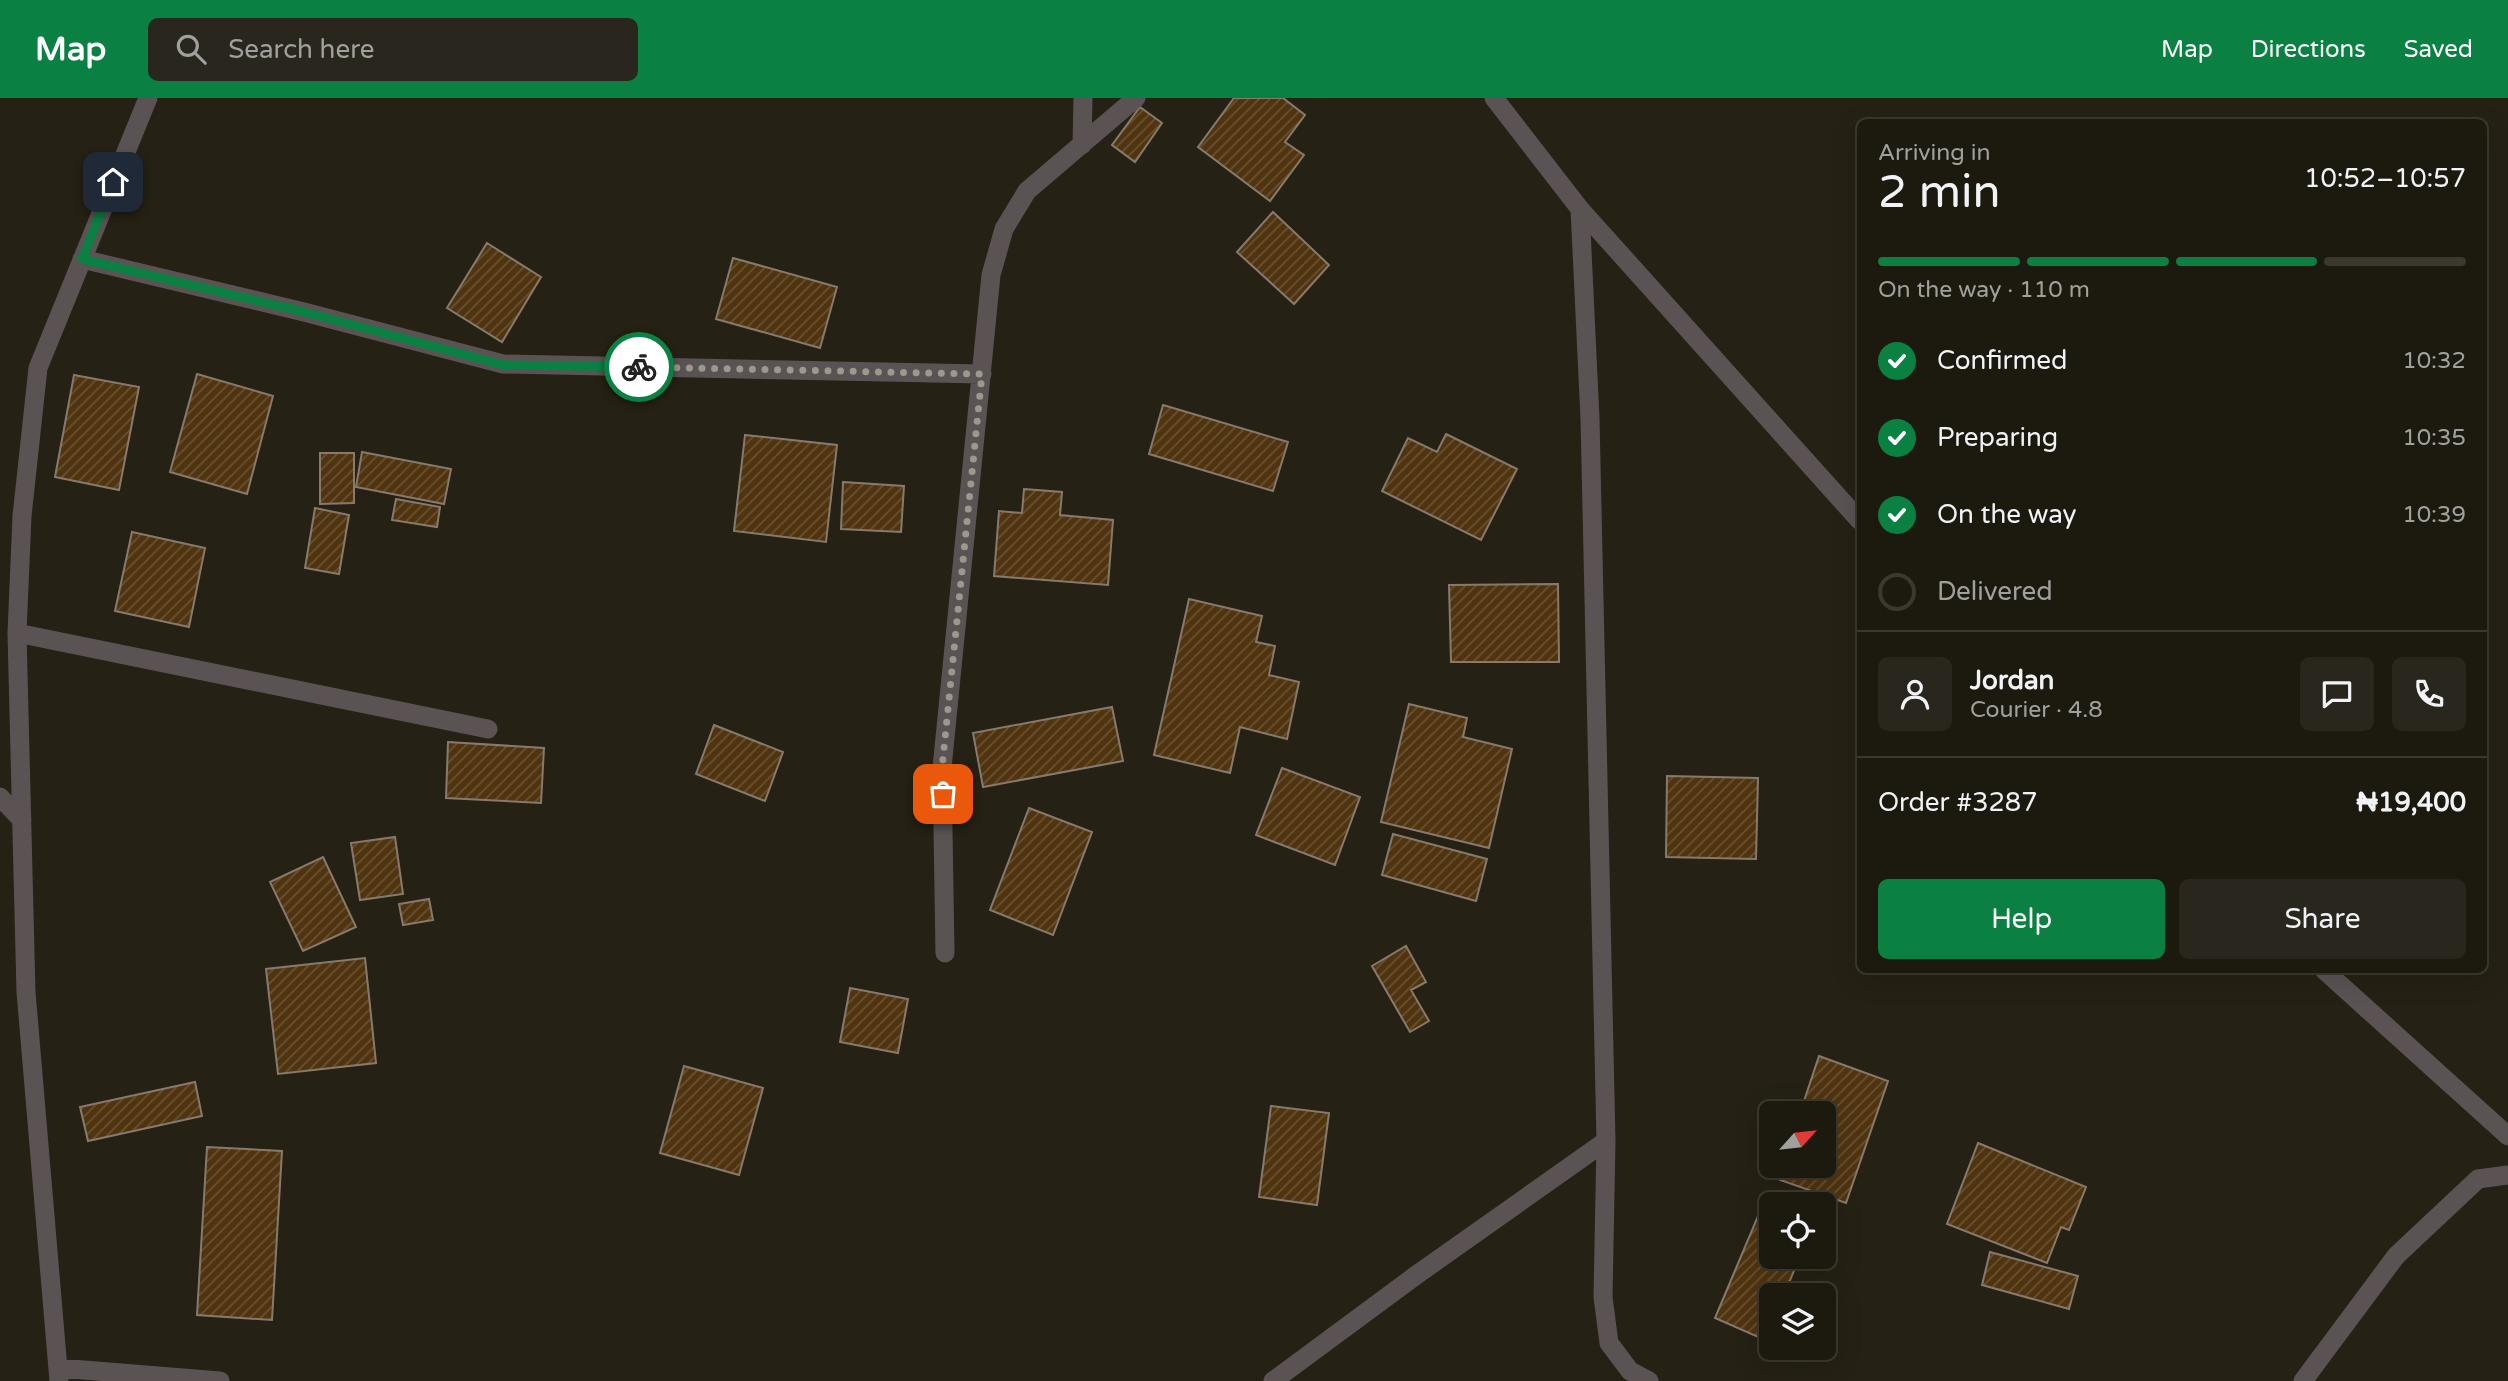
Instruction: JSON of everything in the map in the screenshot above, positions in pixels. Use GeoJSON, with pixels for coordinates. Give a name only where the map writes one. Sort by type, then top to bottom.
{"type":"FeatureCollection","features":[{"type":"Feature","properties":{"kind":"street"},"geometry":{"type":"LineString","coordinates":[[148,98],[38,368],[22,516],[17,633],[26,992],[59,1374],[220,1381]]}},
{"type":"Feature","properties":{"kind":"street"},"geometry":{"type":"LineString","coordinates":[[1082,145],[1083,98]]}},
{"type":"Feature","properties":{"kind":"street"},"geometry":{"type":"LineString","coordinates":[[945,953],[942,768],[991,275],[1004,229],[1027,191],[1136,98]]}},
{"type":"Feature","properties":{"kind":"street"},"geometry":{"type":"LineString","coordinates":[[1494,98],[1580,209],[1857,518]]}},
{"type":"Feature","properties":{"kind":"street"},"geometry":{"type":"LineString","coordinates":[[1580,209],[1590,418],[1606,1141],[1603,1297],[1609,1343],[1630,1371],[1650,1381]]}},
{"type":"Feature","properties":{"kind":"street"},"geometry":{"type":"LineString","coordinates":[[82,259],[304,312],[503,365],[982,374]]}},
{"type":"Feature","properties":{"kind":"street"},"geometry":{"type":"LineString","coordinates":[[17,633],[488,729]]}},
{"type":"Feature","properties":{"kind":"street"},"geometry":{"type":"LineString","coordinates":[[0,716],[19,706]]}},
{"type":"Feature","properties":{"kind":"street"},"geometry":{"type":"LineString","coordinates":[[0,797],[22,820]]}},
{"type":"Feature","properties":{"kind":"street"},"geometry":{"type":"LineString","coordinates":[[2327,973],[2508,1136]]}},
{"type":"Feature","properties":{"kind":"street"},"geometry":{"type":"LineString","coordinates":[[1273,1381],[1415,1276],[1606,1141]]}},
{"type":"Feature","properties":{"kind":"street"},"geometry":{"type":"LineString","coordinates":[[2303,1381],[2396,1255],[2477,1179],[2508,1175]]}},
{"type":"Feature","properties":{"kind":"building"},"geometry":{"type":"Polygon","coordinates":[[[1234,98],[1283,98],[1305,115],[1285,142],[1304,155],[1270,201],[1198,147],[1234,98]]]}},
{"type":"Feature","properties":{"kind":"building"},"geometry":{"type":"Polygon","coordinates":[[[1140,107],[1162,123],[1135,162],[1112,145],[1140,107]]]}},
{"type":"Feature","properties":{"kind":"building"},"geometry":{"type":"Polygon","coordinates":[[[1273,212],[1329,265],[1294,304],[1237,252],[1273,212]]]}},
{"type":"Feature","properties":{"kind":"building"},"geometry":{"type":"Polygon","coordinates":[[[487,243],[541,277],[502,342],[447,308],[487,243]]]}},
{"type":"Feature","properties":{"kind":"building"},"geometry":{"type":"Polygon","coordinates":[[[733,258],[837,287],[820,348],[716,319],[733,258]]]}},
{"type":"Feature","properties":{"kind":"building"},"geometry":{"type":"Polygon","coordinates":[[[197,374],[273,396],[247,494],[170,472],[197,374]]]}},
{"type":"Feature","properties":{"kind":"building"},"geometry":{"type":"Polygon","coordinates":[[[74,375],[139,387],[119,490],[55,477],[74,375]]]}},
{"type":"Feature","properties":{"kind":"building"},"geometry":{"type":"Polygon","coordinates":[[[1163,405],[1288,442],[1273,491],[1149,454],[1163,405]]]}},
{"type":"Feature","properties":{"kind":"building"},"geometry":{"type":"Polygon","coordinates":[[[1446,434],[1517,469],[1481,540],[1382,491],[1408,438],[1437,452],[1446,434]]]}},
{"type":"Feature","properties":{"kind":"building"},"geometry":{"type":"Polygon","coordinates":[[[745,435],[837,445],[826,542],[734,531],[745,435]]]}},
{"type":"Feature","properties":{"kind":"building"},"geometry":{"type":"Polygon","coordinates":[[[362,452],[451,469],[444,504],[356,487],[362,452]]]}},
{"type":"Feature","properties":{"kind":"building"},"geometry":{"type":"Polygon","coordinates":[[[320,453],[354,453],[354,503],[320,504],[320,453]]]}},
{"type":"Feature","properties":{"kind":"building"},"geometry":{"type":"Polygon","coordinates":[[[843,482],[904,486],[901,532],[841,529],[843,482]]]}},
{"type":"Feature","properties":{"kind":"building"},"geometry":{"type":"Polygon","coordinates":[[[1024,489],[1062,492],[1060,515],[1113,520],[1108,585],[994,576],[999,511],[1022,513],[1024,489]]]}},
{"type":"Feature","properties":{"kind":"building"},"geometry":{"type":"Polygon","coordinates":[[[396,499],[440,507],[437,527],[392,520],[396,499]]]}},
{"type":"Feature","properties":{"kind":"building"},"geometry":{"type":"Polygon","coordinates":[[[315,508],[349,515],[339,574],[305,568],[315,508]]]}},
{"type":"Feature","properties":{"kind":"building"},"geometry":{"type":"Polygon","coordinates":[[[132,532],[205,548],[189,627],[115,611],[132,532]]]}},
{"type":"Feature","properties":{"kind":"building"},"geometry":{"type":"Polygon","coordinates":[[[1558,584],[1559,662],[1451,662],[1449,585],[1558,584]]]}},
{"type":"Feature","properties":{"kind":"building"},"geometry":{"type":"Polygon","coordinates":[[[1189,599],[1262,616],[1256,642],[1275,646],[1269,675],[1299,682],[1287,739],[1240,727],[1230,773],[1154,755],[1189,599]]]}},
{"type":"Feature","properties":{"kind":"building"},"geometry":{"type":"Polygon","coordinates":[[[1409,704],[1467,718],[1463,737],[1512,749],[1489,848],[1381,822],[1409,704]]]}},
{"type":"Feature","properties":{"kind":"building"},"geometry":{"type":"Polygon","coordinates":[[[1112,707],[1123,761],[983,787],[973,733],[1112,707]]]}},
{"type":"Feature","properties":{"kind":"building"},"geometry":{"type":"Polygon","coordinates":[[[714,725],[783,752],[765,801],[696,774],[714,725]]]}},
{"type":"Feature","properties":{"kind":"building"},"geometry":{"type":"Polygon","coordinates":[[[448,742],[544,748],[541,803],[446,798],[448,742]]]}},
{"type":"Feature","properties":{"kind":"building"},"geometry":{"type":"Polygon","coordinates":[[[1282,768],[1360,797],[1335,865],[1256,835],[1282,768]]]}},
{"type":"Feature","properties":{"kind":"building"},"geometry":{"type":"Polygon","coordinates":[[[1667,776],[1758,778],[1756,859],[1666,857],[1667,776]]]}},
{"type":"Feature","properties":{"kind":"building"},"geometry":{"type":"Polygon","coordinates":[[[1029,808],[1092,832],[1053,935],[990,910],[1029,808]]]}},
{"type":"Feature","properties":{"kind":"building"},"geometry":{"type":"Polygon","coordinates":[[[1393,834],[1487,859],[1476,901],[1382,875],[1393,834]]]}},
{"type":"Feature","properties":{"kind":"building"},"geometry":{"type":"Polygon","coordinates":[[[395,837],[403,894],[360,900],[351,843],[395,837]]]}},
{"type":"Feature","properties":{"kind":"building"},"geometry":{"type":"Polygon","coordinates":[[[323,857],[356,927],[303,951],[270,882],[323,857]]]}},
{"type":"Feature","properties":{"kind":"building"},"geometry":{"type":"Polygon","coordinates":[[[429,899],[433,920],[403,925],[399,904],[429,899]]]}},
{"type":"Feature","properties":{"kind":"building"},"geometry":{"type":"Polygon","coordinates":[[[1406,946],[1426,982],[1411,990],[1429,1021],[1410,1032],[1372,966],[1406,946]]]}},
{"type":"Feature","properties":{"kind":"building"},"geometry":{"type":"Polygon","coordinates":[[[365,958],[376,1063],[278,1074],[266,969],[365,958]]]}},
{"type":"Feature","properties":{"kind":"building"},"geometry":{"type":"Polygon","coordinates":[[[850,988],[908,999],[898,1053],[840,1042],[850,988]]]}},
{"type":"Feature","properties":{"kind":"building"},"geometry":{"type":"Polygon","coordinates":[[[1819,1056],[1888,1081],[1846,1203],[1836,1200],[1836,1192],[1814,1192],[1780,1180],[1836,1178],[1836,1101],[1804,1101],[1819,1056]]]}},
{"type":"Feature","properties":{"kind":"building"},"geometry":{"type":"Polygon","coordinates":[[[684,1066],[763,1088],[739,1175],[660,1153],[684,1066]]]}},
{"type":"Feature","properties":{"kind":"building"},"geometry":{"type":"Polygon","coordinates":[[[195,1082],[202,1116],[88,1141],[80,1107],[195,1082]]]}},
{"type":"Feature","properties":{"kind":"building"},"geometry":{"type":"Polygon","coordinates":[[[1271,1106],[1329,1113],[1317,1205],[1259,1197],[1271,1106]]]}},
{"type":"Feature","properties":{"kind":"building"},"geometry":{"type":"Polygon","coordinates":[[[1978,1143],[2086,1187],[2069,1230],[2061,1227],[2047,1263],[1947,1224],[1978,1143]]]}},
{"type":"Feature","properties":{"kind":"building"},"geometry":{"type":"Polygon","coordinates":[[[207,1147],[282,1151],[272,1320],[197,1315],[207,1147]]]}},
{"type":"Feature","properties":{"kind":"building"},"geometry":{"type":"Polygon","coordinates":[[[1758,1216],[1759,1269],[1795,1269],[1789,1283],[1759,1283],[1759,1337],[1715,1318],[1758,1216]]]}},
{"type":"Feature","properties":{"kind":"building"},"geometry":{"type":"Polygon","coordinates":[[[1990,1252],[2078,1276],[2069,1309],[1982,1285],[1990,1252]]]}},
{"type":"Feature","properties":{"kind":"way so far"},"geometry":{"type":"LineString","coordinates":[[639,367],[982,374],[942,768],[943,794]]}},
{"type":"Feature","properties":{"kind":"route"},"geometry":{"type":"LineString","coordinates":[[113,182],[82,259],[304,312],[503,365],[639,367]]}}]}
